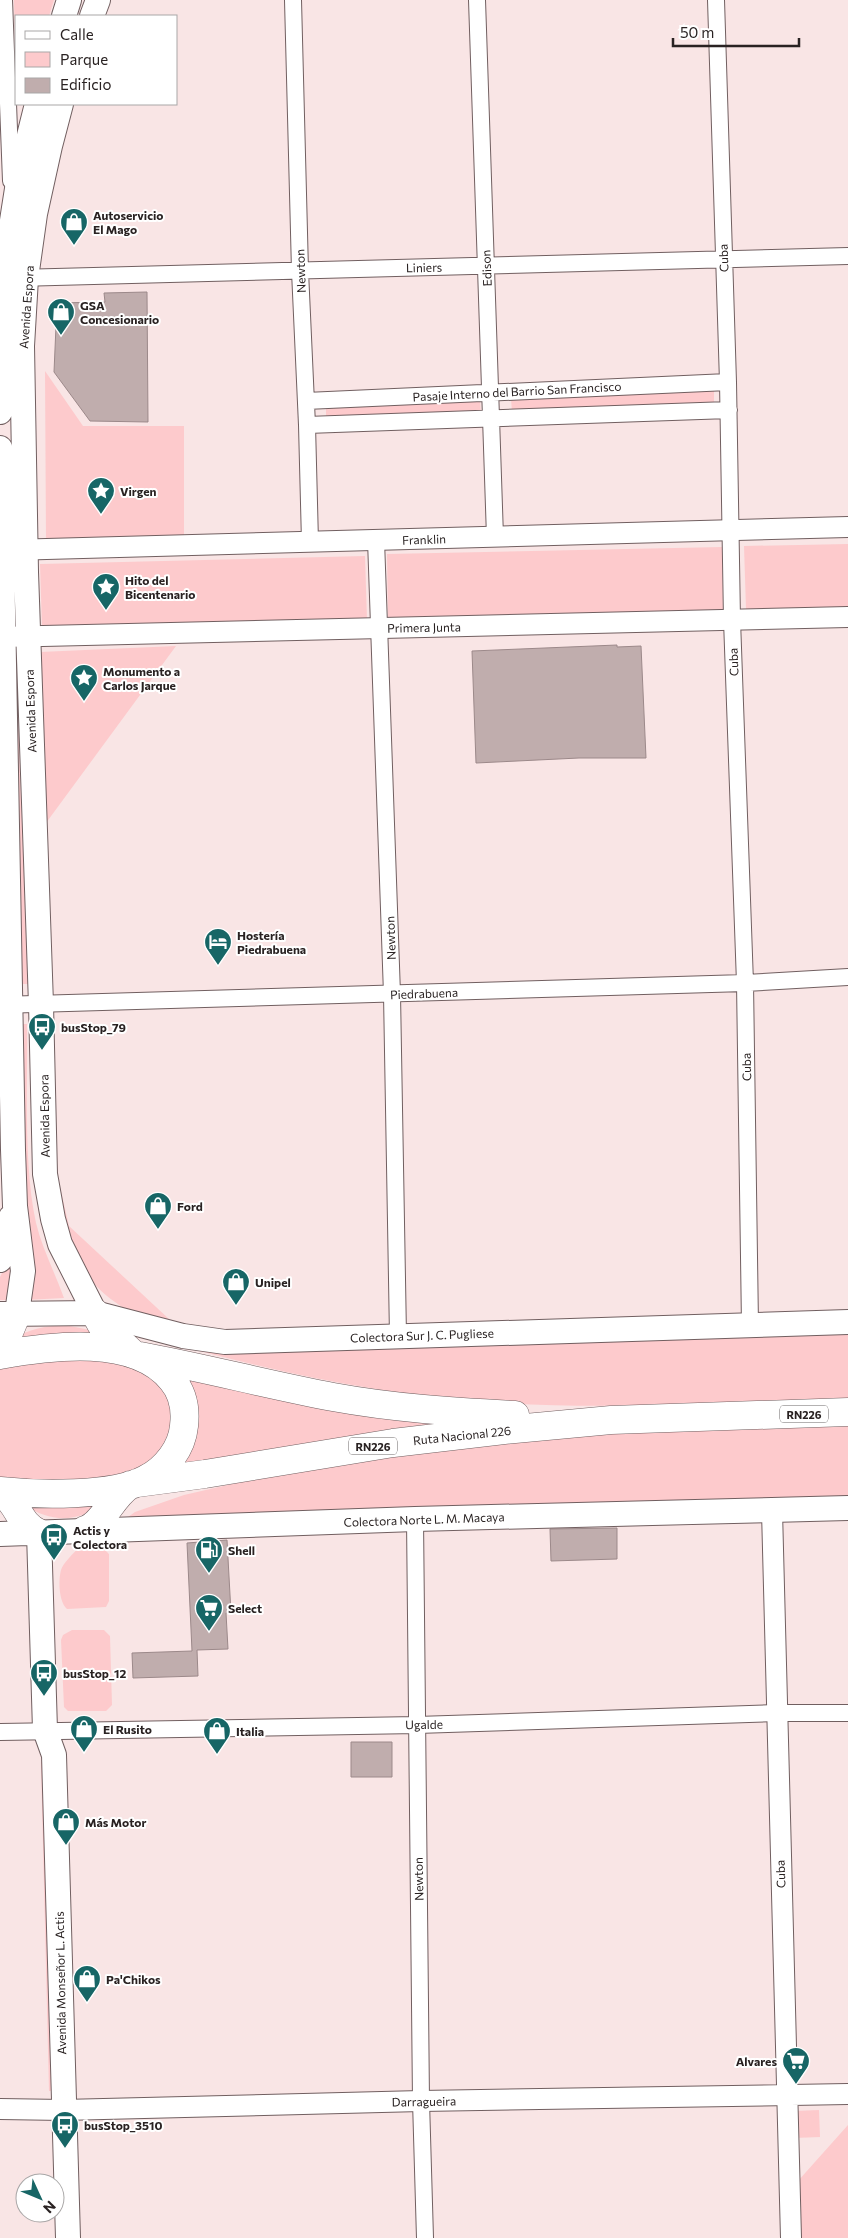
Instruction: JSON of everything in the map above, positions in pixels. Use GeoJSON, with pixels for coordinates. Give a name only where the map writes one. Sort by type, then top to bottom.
{"type":"FeatureCollection","features":[{"type":"Feature","properties":{"kind":"highway"},"geometry":{"type":"LineString","coordinates":[[95,1313],[101,1324],[136,1355]]}},
{"type":"Feature","properties":{"kind":"highway"},"geometry":{"type":"LineString","coordinates":[[0,1348],[7,1337],[8,1314]]}},
{"type":"Feature","properties":{"kind":"highway","name":"Ruta Nacional 226"},"geometry":{"type":"LineString","coordinates":[[0,1355],[60,1347],[100,1348],[302,1391],[373,1403],[461,1413],[611,1420]]}},
{"type":"Feature","properties":{"kind":"highway","name":"Ruta Nacional 226"},"geometry":{"type":"LineString","coordinates":[[133,1484],[155,1474],[172,1457],[181,1438],[185,1419],[183,1400],[175,1383],[160,1368],[136,1355]]}},
{"type":"Feature","properties":{"kind":"highway","name":"Ruta Nacional 226"},"geometry":{"type":"LineString","coordinates":[[0,1491],[58,1493],[102,1490],[393,1443],[611,1420],[848,1412]]}},
{"type":"Feature","properties":{"kind":"highway"},"geometry":{"type":"LineString","coordinates":[[85,1530],[96,1524],[115,1497],[133,1484]]}},
{"type":"Feature","properties":{"kind":"highway"},"geometry":{"type":"LineString","coordinates":[[0,1491],[12,1501],[23,1522],[30,1529],[39,1533]]}},
{"type":"Feature","properties":{"kind":"main road"},"geometry":{"type":"LineString","coordinates":[[64,15],[69,0]]}},
{"type":"Feature","properties":{"kind":"main road"},"geometry":{"type":"LineString","coordinates":[[92,15],[98,0]]}},
{"type":"Feature","properties":{"kind":"main road","name":"Avenida Espora"},"geometry":{"type":"LineString","coordinates":[[0,412],[1,278],[9,228],[37,105]]}},
{"type":"Feature","properties":{"kind":"main road","name":"Avenida Espora"},"geometry":{"type":"LineString","coordinates":[[8,1314],[23,1271],[14,1181],[4,1004],[1,637],[9,550],[26,278],[35,214],[61,105]]}},
{"type":"Feature","properties":{"kind":"main road","name":"Avenida Espora"},"geometry":{"type":"LineString","coordinates":[[0,448],[9,550],[27,636],[41,1004],[45,1174],[48,1197],[60,1244],[95,1313]]}},
{"type":"Feature","properties":{"kind":"main road"},"geometry":{"type":"LineString","coordinates":[[0,1260],[8,1242],[14,1181]]}},
{"type":"Feature","properties":{"kind":"main road","name":"Colectora Sur J. C. Pugliese"},"geometry":{"type":"LineString","coordinates":[[8,1314],[95,1313],[176,1335],[225,1342],[848,1322]]}},
{"type":"Feature","properties":{"kind":"main road","name":"Colectora Norte L. M. Macaya"},"geometry":{"type":"LineString","coordinates":[[0,1534],[415,1519],[848,1508]]}},
{"type":"Feature","properties":{"kind":"main road","name":"Avenida Monseñor L. Actis"},"geometry":{"type":"LineString","coordinates":[[39,1533],[45,1730],[54,1755],[55,2109],[51,2173]]}},
{"type":"Feature","properties":{"kind":"main road","name":"Avenida Monseñor L. Actis"},"geometry":{"type":"LineString","coordinates":[[55,2109],[68,2238]]}},
{"type":"Feature","properties":{"kind":"main road"},"geometry":{"type":"LineString","coordinates":[[51,2223],[52,2238]]}},
{"type":"Feature","properties":{"kind":"street"},"geometry":{"type":"LineString","coordinates":[[4,0],[12,179],[9,228]]}},
{"type":"Feature","properties":{"kind":"street","name":"Newton"},"geometry":{"type":"LineString","coordinates":[[293,0],[310,542]]}},
{"type":"Feature","properties":{"kind":"street","name":"Edison"},"geometry":{"type":"LineString","coordinates":[[477,0],[493,417],[495,537]]}},
{"type":"Feature","properties":{"kind":"street","name":"Cuba"},"geometry":{"type":"LineString","coordinates":[[716,0],[729,410],[732,620],[745,983],[750,1325]]}},
{"type":"Feature","properties":{"kind":"street","name":"Liniers"},"geometry":{"type":"LineString","coordinates":[[1,278],[848,256]]}},
{"type":"Feature","properties":{"kind":"street","name":"Pasaje Interno del Barrio San Francisco"},"geometry":{"type":"LineString","coordinates":[[306,401],[728,382]]}},
{"type":"Feature","properties":{"kind":"street","name":"Pasaje Interno del Barrio San Francisco"},"geometry":{"type":"LineString","coordinates":[[307,425],[729,410]]}},
{"type":"Feature","properties":{"kind":"street","name":"Franklin"},"geometry":{"type":"LineString","coordinates":[[9,550],[848,527]]}},
{"type":"Feature","properties":{"kind":"street","name":"Newton"},"geometry":{"type":"LineString","coordinates":[[376,540],[392,994],[398,1336]]}},
{"type":"Feature","properties":{"kind":"street","name":"Primera Junta"},"geometry":{"type":"LineString","coordinates":[[1,637],[848,617]]}},
{"type":"Feature","properties":{"kind":"street","name":"Piedrabuena"},"geometry":{"type":"LineString","coordinates":[[4,1004],[745,983],[848,977]]}},
{"type":"Feature","properties":{"kind":"street","name":"Cuba"},"geometry":{"type":"LineString","coordinates":[[772,1511],[791,2238]]}},
{"type":"Feature","properties":{"kind":"street","name":"Newton"},"geometry":{"type":"LineString","coordinates":[[415,1519],[421,2101],[425,2238]]}},
{"type":"Feature","properties":{"kind":"street","name":"Ugalde"},"geometry":{"type":"LineString","coordinates":[[0,1732],[417,1725],[776,1713],[848,1713]]}},
{"type":"Feature","properties":{"kind":"street","name":"Darragueira"},"geometry":{"type":"LineString","coordinates":[[0,2109],[848,2094]]}},
{"type":"Feature","properties":{"kind":"green space"},"geometry":{"type":"Polygon","coordinates":[[[14,0],[54,0],[49,15],[15,15],[15,42],[14,0]]]}},
{"type":"Feature","properties":{"kind":"green space"},"geometry":{"type":"Polygon","coordinates":[[[45,371],[83,426],[184,426],[184,537],[46,541],[45,371]]]}},
{"type":"Feature","properties":{"kind":"green space"},"geometry":{"type":"Polygon","coordinates":[[[714,391],[714,405],[512,413],[511,398],[714,391]]]}},
{"type":"Feature","properties":{"kind":"green space"},"geometry":{"type":"Polygon","coordinates":[[[480,401],[481,414],[326,420],[326,407],[480,401]]]}},
{"type":"Feature","properties":{"kind":"green space"},"geometry":{"type":"Polygon","coordinates":[[[848,544],[848,607],[746,609],[744,546],[848,544]]]}},
{"type":"Feature","properties":{"kind":"green space"},"geometry":{"type":"Polygon","coordinates":[[[722,547],[723,612],[388,619],[387,554],[722,547]]]}},
{"type":"Feature","properties":{"kind":"green space"},"geometry":{"type":"Polygon","coordinates":[[[365,556],[367,620],[42,628],[40,564],[365,556]]]}},
{"type":"Feature","properties":{"kind":"green space"},"geometry":{"type":"Polygon","coordinates":[[[176,646],[46,823],[40,652],[176,646]]]}},
{"type":"Feature","properties":{"kind":"green space"},"geometry":{"type":"Polygon","coordinates":[[[16,665],[28,984],[21,984],[11,666],[16,665]]]}},
{"type":"Feature","properties":{"kind":"green space"},"geometry":{"type":"Polygon","coordinates":[[[21,1024],[27,1024],[27,1124],[32,1200],[36,1223],[45,1251],[64,1298],[25,1300],[27,1233],[21,1024]]]}},
{"type":"Feature","properties":{"kind":"green space"},"geometry":{"type":"Polygon","coordinates":[[[56,1170],[69,1226],[170,1320],[180,1325],[142,1317],[130,1312],[118,1305],[88,1275],[78,1260],[66,1226],[56,1170]]]}},
{"type":"Feature","properties":{"kind":"green space"},"geometry":{"type":"Polygon","coordinates":[[[11,1255],[12,1272],[9,1289],[6,1300],[0,1300],[0,1277],[11,1255]]]}},
{"type":"Feature","properties":{"kind":"green space"},"geometry":{"type":"Polygon","coordinates":[[[65,1325],[95,1331],[107,1337],[11,1340],[37,1329],[65,1325]]]}},
{"type":"Feature","properties":{"kind":"green space"},"geometry":{"type":"Polygon","coordinates":[[[848,1329],[848,1399],[674,1405],[543,1405],[421,1396],[304,1376],[188,1348],[848,1329]]]}},
{"type":"Feature","properties":{"kind":"green space"},"geometry":{"type":"Polygon","coordinates":[[[65,1357],[139,1366],[164,1385],[174,1413],[169,1442],[147,1468],[76,1484],[0,1480],[0,1365],[65,1357]]]}},
{"type":"Feature","properties":{"kind":"green space"},"geometry":{"type":"Polygon","coordinates":[[[187,1380],[480,1419],[177,1471],[187,1380]]]}},
{"type":"Feature","properties":{"kind":"green space"},"geometry":{"type":"Polygon","coordinates":[[[848,1425],[848,1496],[128,1517],[135,1512],[184,1495],[263,1477],[418,1452],[608,1432],[848,1425]]]}},
{"type":"Feature","properties":{"kind":"green space"},"geometry":{"type":"Polygon","coordinates":[[[25,1505],[100,1505],[82,1515],[63,1518],[44,1515],[25,1505]]]}},
{"type":"Feature","properties":{"kind":"green space"},"geometry":{"type":"Polygon","coordinates":[[[79,1547],[104,1549],[109,1554],[109,1601],[106,1607],[67,1609],[62,1602],[59,1585],[61,1570],[66,1561],[79,1547]]]}},
{"type":"Feature","properties":{"kind":"green space"},"geometry":{"type":"Polygon","coordinates":[[[72,1630],[104,1630],[110,1636],[112,1705],[106,1711],[68,1711],[64,1707],[61,1640],[63,1635],[72,1630]]]}},
{"type":"Feature","properties":{"kind":"green space"},"geometry":{"type":"Polygon","coordinates":[[[48,1761],[56,2091],[49,2091],[41,1762],[48,1761]]]}},
{"type":"Feature","properties":{"kind":"green space"},"geometry":{"type":"Polygon","coordinates":[[[819,2110],[820,2137],[794,2138],[794,2111],[819,2110]]]}},
{"type":"Feature","properties":{"kind":"green space"},"geometry":{"type":"Polygon","coordinates":[[[848,2125],[848,2238],[800,2238],[798,2181],[848,2125]]]}},
{"type":"Feature","properties":{"kind":"building"},"geometry":{"type":"Polygon","coordinates":[[[147,292],[148,422],[90,421],[54,372],[57,303],[105,302],[104,293],[147,292]]]}},
{"type":"Feature","properties":{"kind":"building"},"geometry":{"type":"Polygon","coordinates":[[[617,645],[617,647],[641,646],[646,758],[579,758],[476,763],[472,651],[617,645]]]}},
{"type":"Feature","properties":{"kind":"building"},"geometry":{"type":"Polygon","coordinates":[[[617,1528],[617,1559],[551,1561],[550,1529],[617,1528]]]}},
{"type":"Feature","properties":{"kind":"building"},"geometry":{"type":"Polygon","coordinates":[[[227,1540],[231,1613],[226,1613],[228,1649],[197,1650],[198,1676],[133,1678],[132,1653],[192,1651],[187,1543],[227,1540]]]}},
{"type":"Feature","properties":{"kind":"building"},"geometry":{"type":"Polygon","coordinates":[[[351,1742],[392,1742],[392,1777],[351,1777],[351,1742]]]}},
{"type":"Feature","properties":{"kind":"place","name":"Autoservicio El Mago"},"geometry":{"type":"Point","coordinates":[74,246]}},
{"type":"Feature","properties":{"kind":"place","name":"GSA Concesionario"},"geometry":{"type":"Point","coordinates":[61,336]}},
{"type":"Feature","properties":{"kind":"place","name":"Virgen"},"geometry":{"type":"Point","coordinates":[101,515]}},
{"type":"Feature","properties":{"kind":"place","name":"Hito del Bicentenario"},"geometry":{"type":"Point","coordinates":[106,611]}},
{"type":"Feature","properties":{"kind":"place","name":"Monumento a Carlos Jarque"},"geometry":{"type":"Point","coordinates":[84,702]}},
{"type":"Feature","properties":{"kind":"place","name":"Hostería Piedrabuena"},"geometry":{"type":"Point","coordinates":[218,966]}},
{"type":"Feature","properties":{"kind":"place","name":"busStop_79"},"geometry":{"type":"Point","coordinates":[42,1051]}},
{"type":"Feature","properties":{"kind":"place","name":"Ford"},"geometry":{"type":"Point","coordinates":[158,1230]}},
{"type":"Feature","properties":{"kind":"place","name":"Unipel"},"geometry":{"type":"Point","coordinates":[236,1306]}},
{"type":"Feature","properties":{"kind":"place","name":"Actis y Colectora"},"geometry":{"type":"Point","coordinates":[54,1561]}},
{"type":"Feature","properties":{"kind":"place","name":"Shell"},"geometry":{"type":"Point","coordinates":[209,1574]}},
{"type":"Feature","properties":{"kind":"place","name":"Select"},"geometry":{"type":"Point","coordinates":[209,1632]}},
{"type":"Feature","properties":{"kind":"place","name":"busStop_12"},"geometry":{"type":"Point","coordinates":[44,1697]}},
{"type":"Feature","properties":{"kind":"place","name":"El Rusito"},"geometry":{"type":"Point","coordinates":[84,1753]}},
{"type":"Feature","properties":{"kind":"place","name":"Italia"},"geometry":{"type":"Point","coordinates":[217,1755]}},
{"type":"Feature","properties":{"kind":"place","name":"Más Motor"},"geometry":{"type":"Point","coordinates":[66,1846]}},
{"type":"Feature","properties":{"kind":"place","name":"Pa'Chikos"},"geometry":{"type":"Point","coordinates":[87,2003]}},
{"type":"Feature","properties":{"kind":"place","name":"Alvares"},"geometry":{"type":"Point","coordinates":[796,2085]}},
{"type":"Feature","properties":{"kind":"place","name":"busStop_3510"},"geometry":{"type":"Point","coordinates":[65,2149]}}]}
